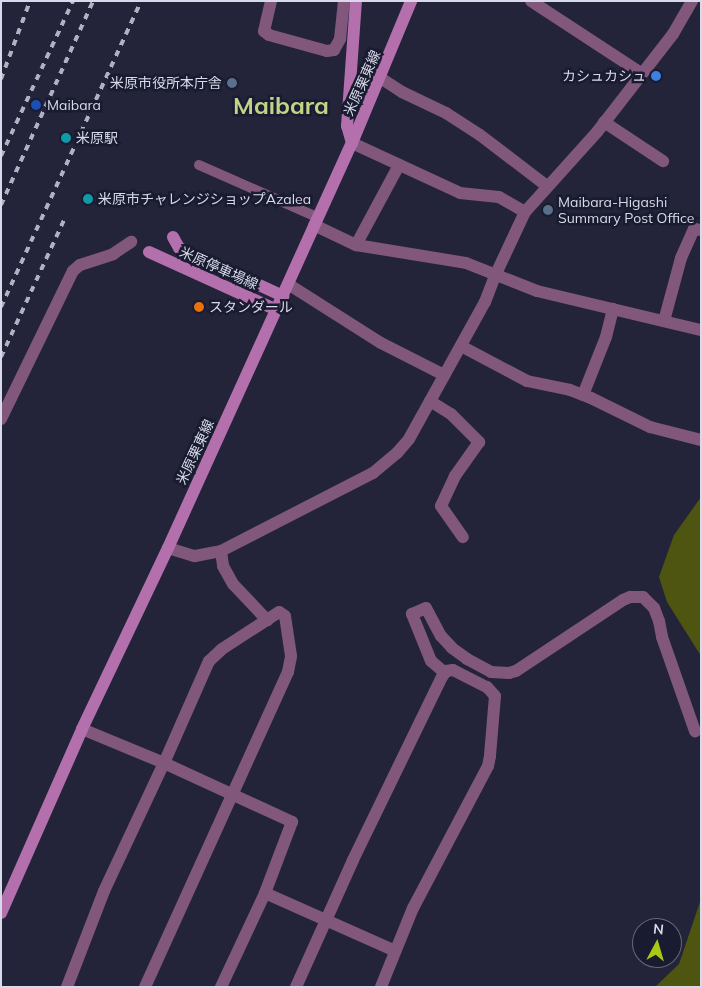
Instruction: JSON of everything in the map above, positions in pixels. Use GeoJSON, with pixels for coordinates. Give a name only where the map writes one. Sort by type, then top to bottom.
{"type":"FeatureCollection","features":[{"type":"Feature","properties":{"kind":"main road"},"geometry":{"type":"LineString","coordinates":[[352,143],[347,126],[356,1]]}},
{"type":"Feature","properties":{"kind":"main road","name":"米原栗東線"},"geometry":{"type":"LineString","coordinates":[[1,913],[82,728],[168,548],[277,310],[393,49],[411,1]]}},
{"type":"Feature","properties":{"kind":"main road","name":"米原停車場線"},"geometry":{"type":"LineString","coordinates":[[173,237],[179,248],[283,296]]}},
{"type":"Feature","properties":{"kind":"main road","name":"米原停車場線"},"geometry":{"type":"LineString","coordinates":[[149,252],[277,310]]}},
{"type":"Feature","properties":{"kind":"street"},"geometry":{"type":"LineString","coordinates":[[271,1],[264,24],[264,31],[269,35],[327,51],[334,50],[340,39],[344,1]]}},
{"type":"Feature","properties":{"kind":"street"},"geometry":{"type":"LineString","coordinates":[[530,1],[641,73]]}},
{"type":"Feature","properties":{"kind":"street"},"geometry":{"type":"LineString","coordinates":[[168,548],[195,556],[221,551],[373,474],[397,453],[409,439],[486,302],[495,276],[526,212],[604,122],[673,34],[692,1]]}},
{"type":"Feature","properties":{"kind":"street"},"geometry":{"type":"LineString","coordinates":[[379,77],[453,117],[547,186]]}},
{"type":"Feature","properties":{"kind":"street"},"geometry":{"type":"LineString","coordinates":[[604,122],[663,161]]}},
{"type":"Feature","properties":{"kind":"street"},"geometry":{"type":"LineString","coordinates":[[352,143],[460,193],[500,197],[526,212]]}},
{"type":"Feature","properties":{"kind":"street"},"geometry":{"type":"LineString","coordinates":[[199,165],[315,221],[356,245],[466,263],[537,291],[701,330]]}},
{"type":"Feature","properties":{"kind":"street"},"geometry":{"type":"LineString","coordinates":[[356,245],[399,165]]}},
{"type":"Feature","properties":{"kind":"street"},"geometry":{"type":"LineString","coordinates":[[664,321],[681,258],[694,229],[701,230]]}},
{"type":"Feature","properties":{"kind":"street"},"geometry":{"type":"LineString","coordinates":[[1,419],[73,270],[80,265],[113,254],[131,242]]}},
{"type":"Feature","properties":{"kind":"street"},"geometry":{"type":"LineString","coordinates":[[288,284],[381,343],[444,376]]}},
{"type":"Feature","properties":{"kind":"street"},"geometry":{"type":"LineString","coordinates":[[583,395],[606,336],[613,309]]}},
{"type":"Feature","properties":{"kind":"street"},"geometry":{"type":"LineString","coordinates":[[461,346],[528,381],[583,395],[650,427],[701,440]]}},
{"type":"Feature","properties":{"kind":"street"},"geometry":{"type":"LineString","coordinates":[[430,401],[451,414],[479,442],[455,476],[441,506],[463,537]]}},
{"type":"Feature","properties":{"kind":"street"},"geometry":{"type":"LineString","coordinates":[[221,551],[223,566],[233,584],[267,620]]}},
{"type":"Feature","properties":{"kind":"street"},"geometry":{"type":"LineString","coordinates":[[445,673],[431,661],[412,614],[426,608],[441,636],[452,648],[467,659],[491,672],[509,673],[516,671],[623,600],[630,597],[643,597],[654,608],[695,730]]}},
{"type":"Feature","properties":{"kind":"street"},"geometry":{"type":"LineString","coordinates":[[66,987],[104,891],[164,763],[209,660],[222,649],[279,612],[285,616],[291,662],[145,987]]}},
{"type":"Feature","properties":{"kind":"street"},"geometry":{"type":"LineString","coordinates":[[296,987],[353,860],[445,673],[453,670],[492,692],[495,704],[488,766],[414,908],[381,987]]}},
{"type":"Feature","properties":{"kind":"street"},"geometry":{"type":"LineString","coordinates":[[82,728],[164,763],[292,822],[265,893],[221,987]]}},
{"type":"Feature","properties":{"kind":"street"},"geometry":{"type":"LineString","coordinates":[[265,893],[395,951]]}},
{"type":"Feature","properties":{"kind":"green space"},"geometry":{"type":"Polygon","coordinates":[[[701,497],[701,656],[667,602],[659,577],[674,535],[701,497]]]}},
{"type":"Feature","properties":{"kind":"green space"},"geometry":{"type":"Polygon","coordinates":[[[701,899],[701,987],[655,987],[675,968],[682,968],[682,955],[701,899]]]}},
{"type":"Feature","properties":{"kind":"railway"},"geometry":{"type":"LineString","coordinates":[[1,79],[30,1]]}},
{"type":"Feature","properties":{"kind":"railway"},"geometry":{"type":"LineString","coordinates":[[1,156],[73,1]]}},
{"type":"Feature","properties":{"kind":"railway"},"geometry":{"type":"LineString","coordinates":[[1,205],[93,1]]}},
{"type":"Feature","properties":{"kind":"railway"},"geometry":{"type":"LineString","coordinates":[[1,307],[141,1]]}},
{"type":"Feature","properties":{"kind":"railway"},"geometry":{"type":"LineString","coordinates":[[1,357],[65,218]]}},
{"type":"Feature","properties":{"kind":"place","name":"カシュカシュ"},"geometry":{"type":"Point","coordinates":[656,76]}},
{"type":"Feature","properties":{"kind":"place","name":"米原市役所本庁舎"},"geometry":{"type":"Point","coordinates":[232,83]}},
{"type":"Feature","properties":{"kind":"place","name":"Maibara"},"geometry":{"type":"Point","coordinates":[36,105]}},
{"type":"Feature","properties":{"kind":"place","name":"米原駅"},"geometry":{"type":"Point","coordinates":[66,138]}},
{"type":"Feature","properties":{"kind":"place","name":"米原市チャレンジショップAzalea"},"geometry":{"type":"Point","coordinates":[88,199]}},
{"type":"Feature","properties":{"kind":"place","name":"Maibara-Higashi Summary Post Office"},"geometry":{"type":"Point","coordinates":[548,210]}},
{"type":"Feature","properties":{"kind":"place","name":"スタンダール"},"geometry":{"type":"Point","coordinates":[199,307]}},
{"type":"Feature","properties":{"kind":"district","name":"Maibara"},"geometry":{"type":"Point","coordinates":[281,106]}}]}
